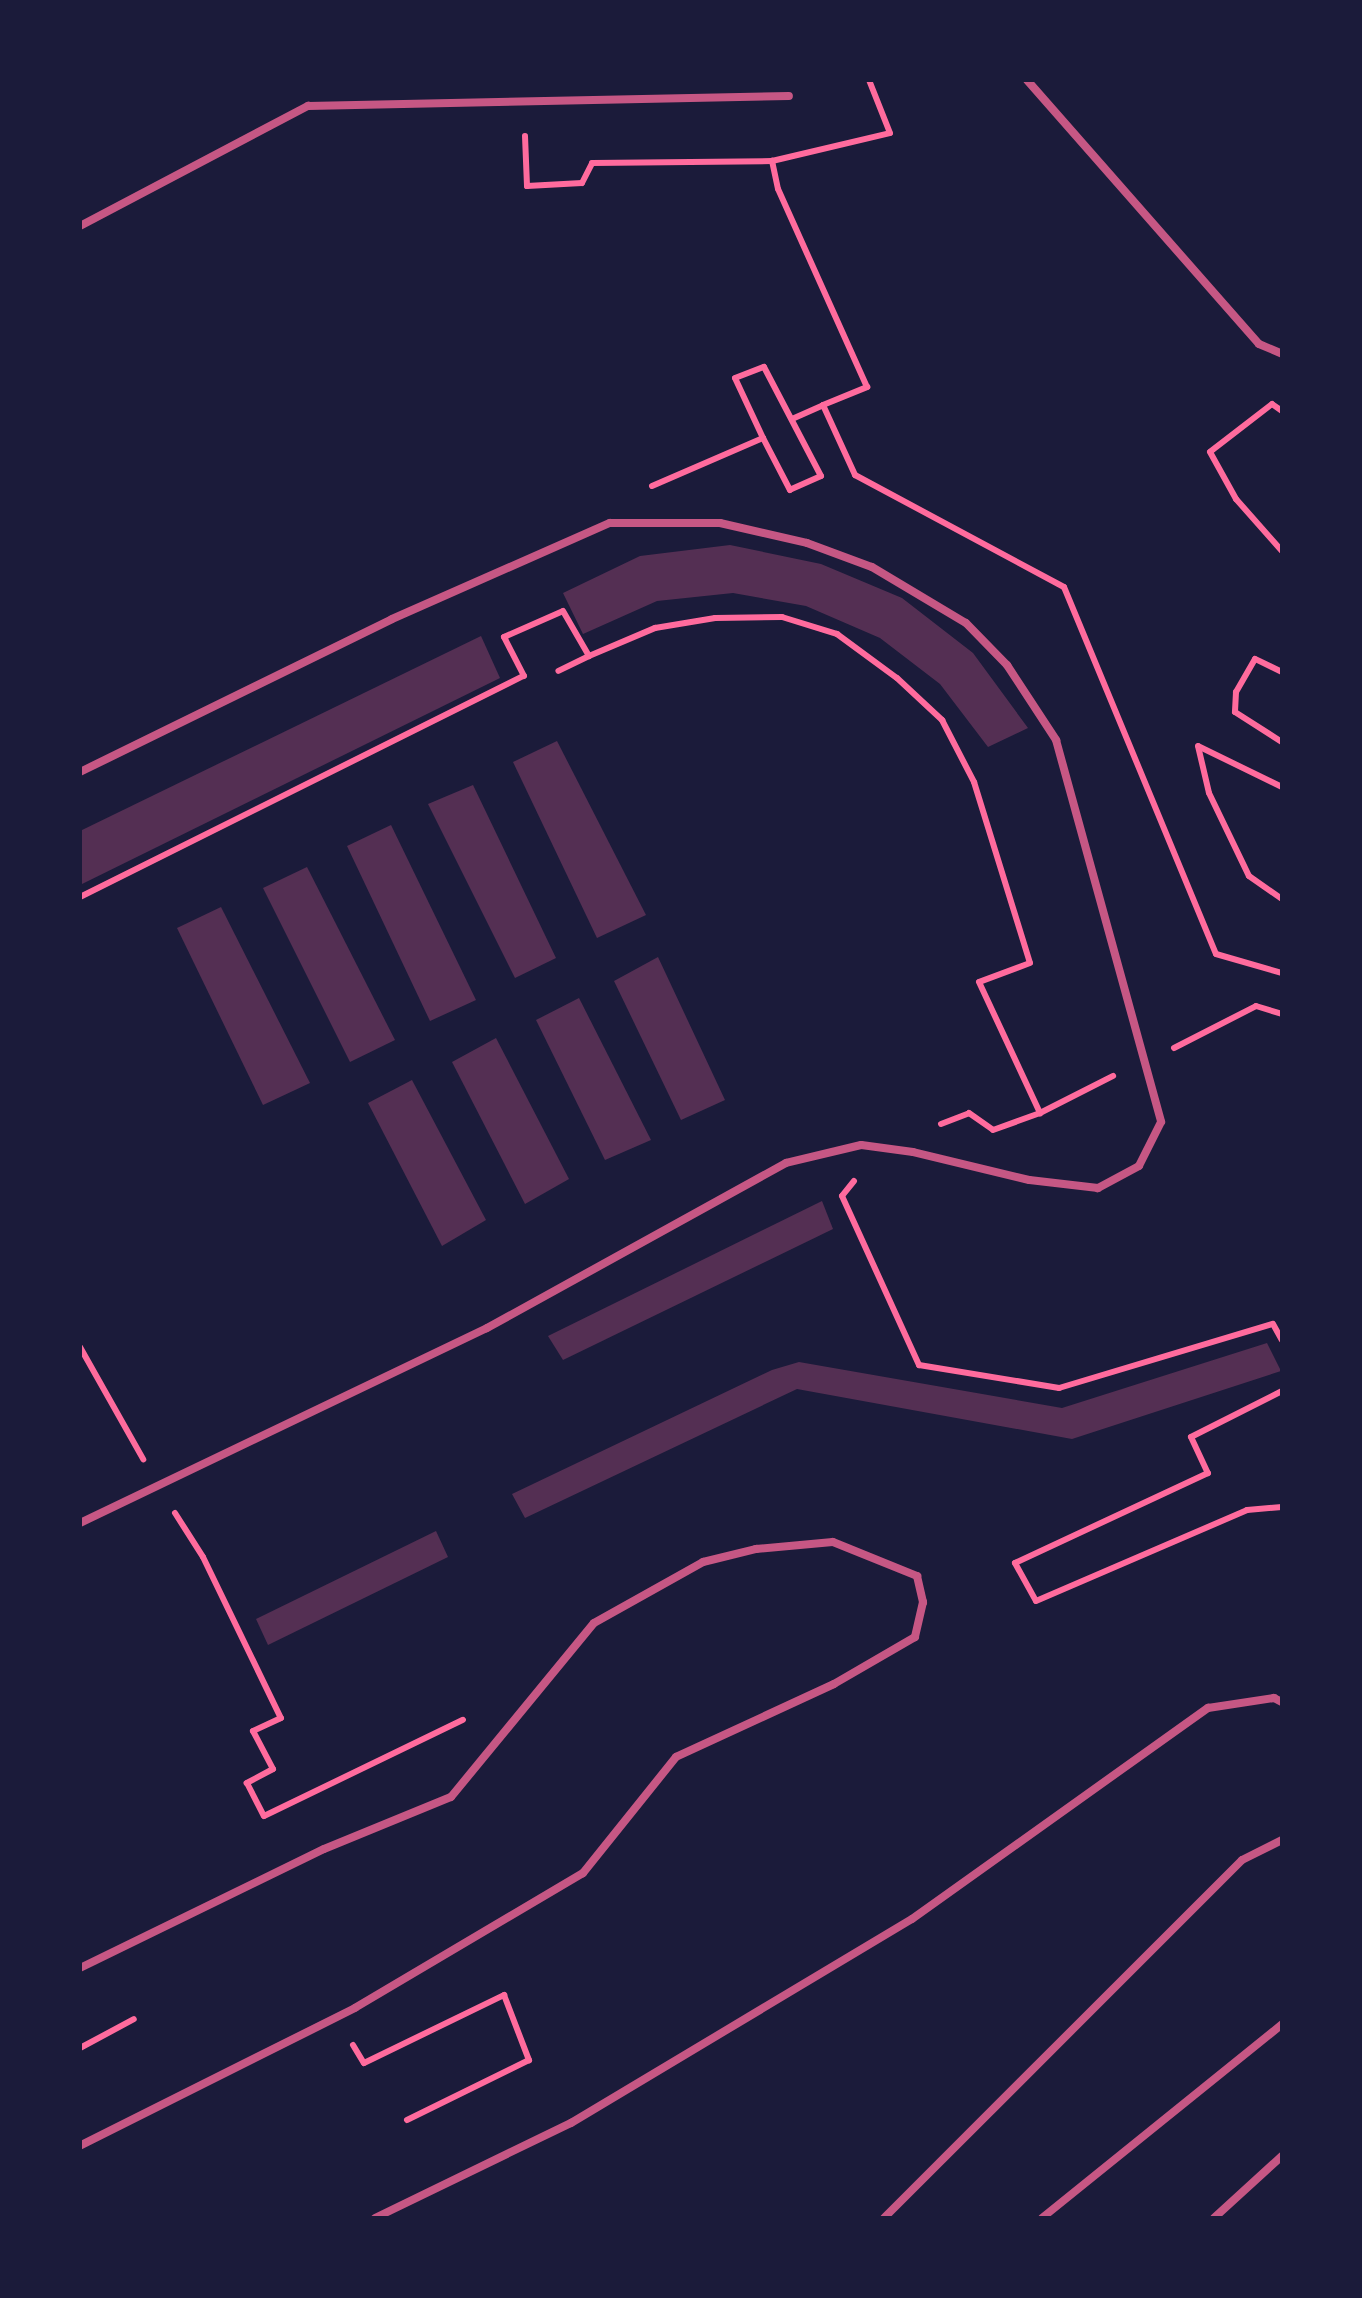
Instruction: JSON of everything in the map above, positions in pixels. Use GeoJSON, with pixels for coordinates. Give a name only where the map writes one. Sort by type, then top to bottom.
{"type":"FeatureCollection","features":[{"type":"Feature","properties":{"kind":"lane"},"geometry":{"type":"LineString","coordinates":[[1027,80],[1260,344],[1282,354]]}},
{"type":"Feature","properties":{"kind":"lane"},"geometry":{"type":"LineString","coordinates":[[80,226],[308,106],[790,96]]}},
{"type":"Feature","properties":{"kind":"lane"},"geometry":{"type":"LineString","coordinates":[[80,772],[392,619],[610,523],[720,523],[807,543],[872,566],[966,623],[1007,665],[1056,740],[1161,1122],[1138,1166],[1098,1188],[1029,1180],[913,1152],[862,1146],[786,1163],[487,1328],[80,1523]]}},
{"type":"Feature","properties":{"kind":"lane"},"geometry":{"type":"LineString","coordinates":[[80,1968],[324,1850],[451,1797],[594,1623],[703,1562],[756,1548],[833,1542],[917,1576],[922,1602],[915,1638],[834,1684],[676,1757],[583,1873],[356,2008],[80,2146]]}},
{"type":"Feature","properties":{"kind":"lane"},"geometry":{"type":"LineString","coordinates":[[374,2218],[572,2123],[912,1919],[1208,1708],[1274,1698],[1282,1702]]}},
{"type":"Feature","properties":{"kind":"lane"},"geometry":{"type":"LineString","coordinates":[[884,2218],[1242,1860],[1282,1840]]}},
{"type":"Feature","properties":{"kind":"lane"},"geometry":{"type":"LineString","coordinates":[[1042,2218],[1282,2024]]}},
{"type":"Feature","properties":{"kind":"lane"},"geometry":{"type":"LineString","coordinates":[[1214,2218],[1282,2156]]}},
{"type":"Feature","properties":{"kind":"path"},"geometry":{"type":"LineString","coordinates":[[525,126],[527,186],[582,182],[592,164],[772,160],[890,133],[869,80]]}},
{"type":"Feature","properties":{"kind":"path"},"geometry":{"type":"LineString","coordinates":[[772,160],[778,189],[867,387],[823,405]]}},
{"type":"Feature","properties":{"kind":"path"},"geometry":{"type":"LineString","coordinates":[[764,367],[821,476],[790,490],[763,438],[736,378],[764,367]]}},
{"type":"Feature","properties":{"kind":"path"},"geometry":{"type":"LineString","coordinates":[[1282,412],[1272,404],[1210,452],[1236,499],[1282,551]]}},
{"type":"Feature","properties":{"kind":"path"},"geometry":{"type":"LineString","coordinates":[[689,473],[763,438]]}},
{"type":"Feature","properties":{"kind":"path"},"geometry":{"type":"LineString","coordinates":[[80,897],[524,676],[504,637],[563,610],[589,656]]}},
{"type":"Feature","properties":{"kind":"path"},"geometry":{"type":"LineString","coordinates":[[558,671],[655,628],[714,618],[782,617],[837,634],[898,678],[942,720],[974,782],[1030,963],[980,982],[1040,1113],[1256,1006],[1282,1014]]}},
{"type":"Feature","properties":{"kind":"path"},"geometry":{"type":"LineString","coordinates":[[1282,672],[1255,659],[1236,692],[1235,712],[1282,742]]}},
{"type":"Feature","properties":{"kind":"path"},"geometry":{"type":"LineString","coordinates":[[1282,786],[1198,746],[1209,793],[1250,876],[1282,900]]}},
{"type":"Feature","properties":{"kind":"path"},"geometry":{"type":"LineString","coordinates":[[856,1232],[919,1365],[1059,1388],[1273,1324],[1282,1340]]}},
{"type":"Feature","properties":{"kind":"path"},"geometry":{"type":"LineString","coordinates":[[80,1347],[129,1434]]}},
{"type":"Feature","properties":{"kind":"path"},"geometry":{"type":"LineString","coordinates":[[1282,1391],[1191,1437],[1208,1473],[1015,1563],[1036,1601],[1246,1510],[1282,1507]]}},
{"type":"Feature","properties":{"kind":"path"},"geometry":{"type":"LineString","coordinates":[[203,1557],[281,1718],[253,1731],[273,1769],[247,1782],[264,1816],[463,1720]]}},
{"type":"Feature","properties":{"kind":"path"},"geometry":{"type":"LineString","coordinates":[[385,2051],[504,1995],[529,2060],[407,2120]]}},
{"type":"Feature","properties":{"kind":"path"},"geometry":{"type":"LineString","coordinates":[[80,2048],[134,2018]]}},
{"type":"Feature","properties":{"kind":"building"},"geometry":{"type":"Polygon","coordinates":[[[730,545],[821,564],[902,598],[973,653],[1028,728],[988,747],[940,684],[880,638],[806,606],[733,593],[657,601],[583,634],[563,593],[640,556],[730,545]]]}},
{"type":"Feature","properties":{"kind":"building"},"geometry":{"type":"Polygon","coordinates":[[[481,636],[500,678],[80,885],[80,831],[481,636]]]}},
{"type":"Feature","properties":{"kind":"building"},"geometry":{"type":"Polygon","coordinates":[[[557,741],[646,915],[597,938],[513,762],[557,741]]]}},
{"type":"Feature","properties":{"kind":"building"},"geometry":{"type":"Polygon","coordinates":[[[473,785],[556,958],[515,978],[428,804],[473,785]]]}},
{"type":"Feature","properties":{"kind":"building"},"geometry":{"type":"Polygon","coordinates":[[[391,825],[476,1000],[430,1021],[347,846],[391,825]]]}},
{"type":"Feature","properties":{"kind":"building"},"geometry":{"type":"Polygon","coordinates":[[[307,867],[395,1040],[350,1062],[263,888],[307,867]]]}},
{"type":"Feature","properties":{"kind":"building"},"geometry":{"type":"Polygon","coordinates":[[[221,907],[310,1083],[263,1105],[177,928],[221,907]]]}},
{"type":"Feature","properties":{"kind":"building"},"geometry":{"type":"Polygon","coordinates":[[[658,957],[725,1100],[681,1120],[614,981],[658,957]]]}},
{"type":"Feature","properties":{"kind":"building"},"geometry":{"type":"Polygon","coordinates":[[[579,998],[651,1140],[605,1160],[536,1020],[579,998]]]}},
{"type":"Feature","properties":{"kind":"building"},"geometry":{"type":"Polygon","coordinates":[[[496,1038],[569,1179],[525,1204],[452,1062],[496,1038]]]}},
{"type":"Feature","properties":{"kind":"building"},"geometry":{"type":"Polygon","coordinates":[[[412,1080],[486,1220],[442,1246],[368,1103],[412,1080]]]}},
{"type":"Feature","properties":{"kind":"building"},"geometry":{"type":"Polygon","coordinates":[[[822,1201],[833,1229],[563,1360],[548,1336],[822,1201]]]}},
{"type":"Feature","properties":{"kind":"building"},"geometry":{"type":"Polygon","coordinates":[[[1267,1343],[1281,1371],[1072,1439],[797,1389],[525,1518],[512,1494],[772,1370],[799,1362],[1062,1408],[1267,1343]]]}},
{"type":"Feature","properties":{"kind":"building"},"geometry":{"type":"Polygon","coordinates":[[[436,1531],[448,1557],[268,1645],[256,1619],[436,1531]]]}}]}
